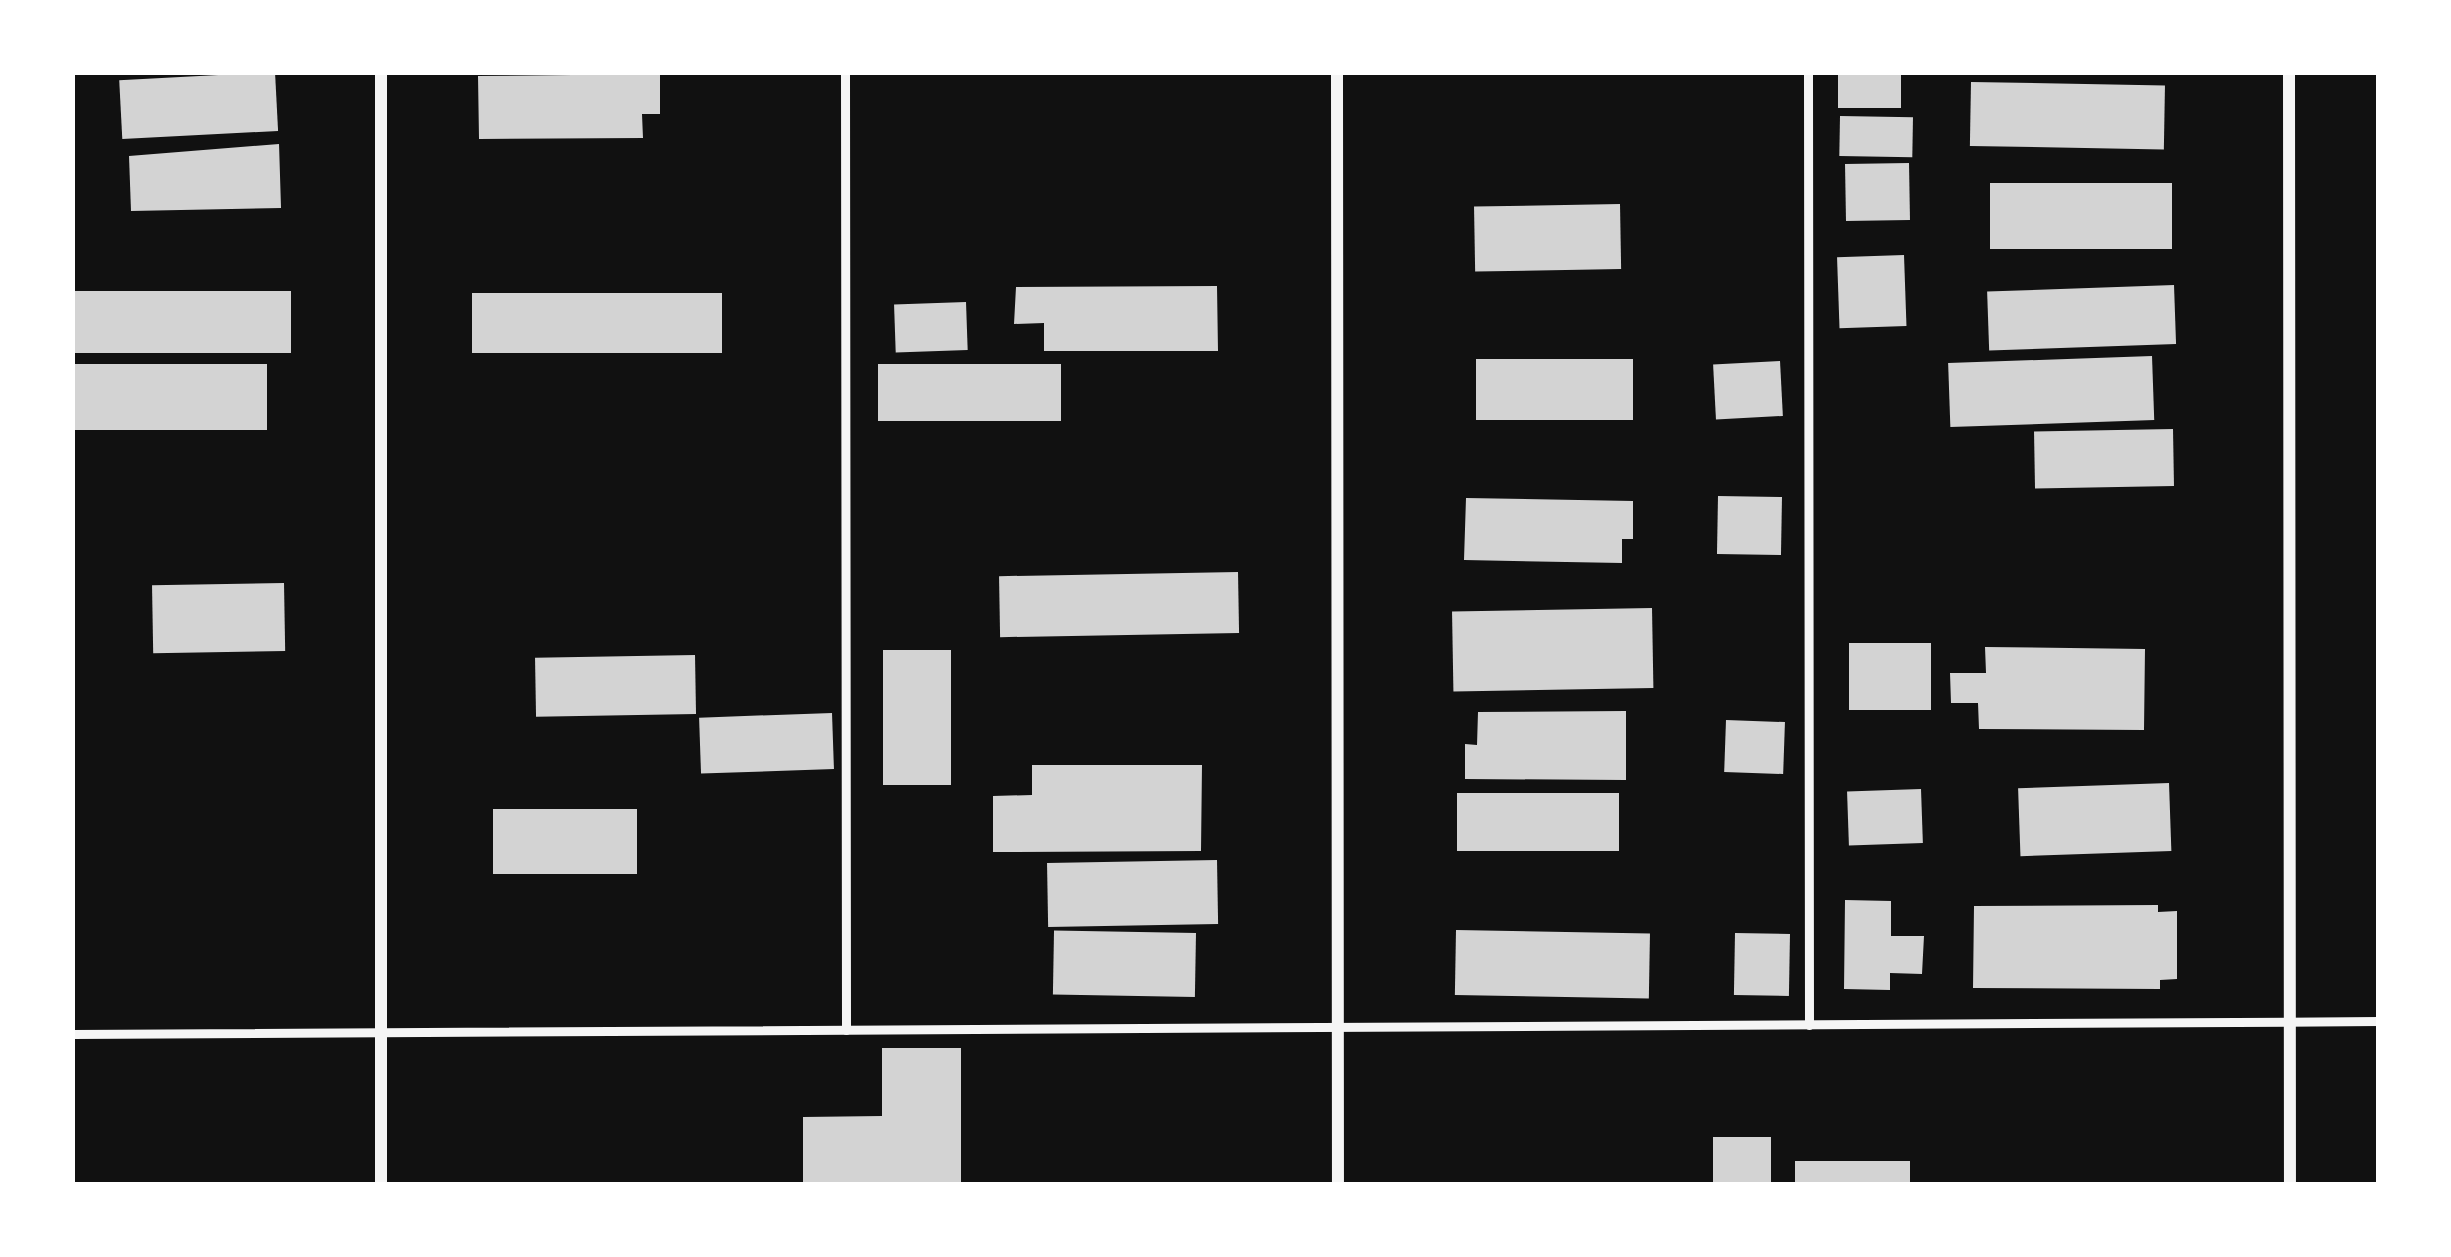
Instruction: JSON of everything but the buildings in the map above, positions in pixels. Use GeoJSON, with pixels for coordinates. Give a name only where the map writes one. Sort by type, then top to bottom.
{"type":"FeatureCollection","features":[{"type":"Feature","properties":{"kind":"street"},"geometry":{"type":"LineString","coordinates":[[381,72],[381,1185]]}},
{"type":"Feature","properties":{"kind":"street"},"geometry":{"type":"LineString","coordinates":[[1337,72],[1338,1185]]}},
{"type":"Feature","properties":{"kind":"street"},"geometry":{"type":"LineString","coordinates":[[2289,72],[2290,1185]]}},
{"type":"Feature","properties":{"kind":"lane"},"geometry":{"type":"LineString","coordinates":[[845,72],[846,1030]]}},
{"type":"Feature","properties":{"kind":"lane"},"geometry":{"type":"LineString","coordinates":[[1808,72],[1809,1025]]}},
{"type":"Feature","properties":{"kind":"lane"},"geometry":{"type":"LineString","coordinates":[[72,1034],[2379,1021]]}}]}
